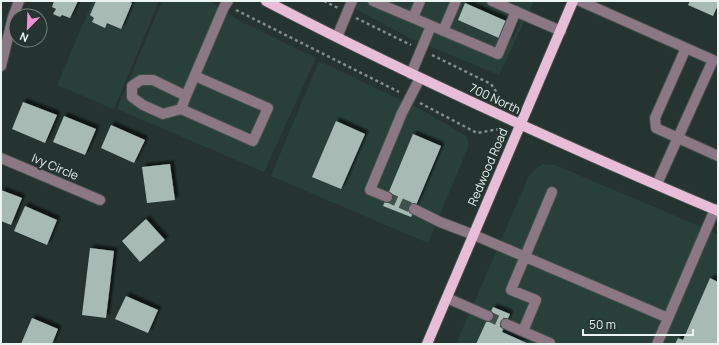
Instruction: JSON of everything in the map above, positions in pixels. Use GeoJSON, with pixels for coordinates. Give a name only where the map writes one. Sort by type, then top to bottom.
{"type":"FeatureCollection","features":[{"type":"Feature","properties":{"kind":"main road","name":"700 North"},"geometry":{"type":"LineString","coordinates":[[266,1],[415,76],[520,125],[716,210]]}},
{"type":"Feature","properties":{"kind":"main road","name":"Redwood Road"},"geometry":{"type":"LineString","coordinates":[[427,344],[573,1]]}},
{"type":"Feature","properties":{"kind":"street"},"geometry":{"type":"LineString","coordinates":[[1,66],[13,17],[19,1]]}},
{"type":"Feature","properties":{"kind":"street"},"geometry":{"type":"LineString","coordinates":[[337,37],[352,1]]}},
{"type":"Feature","properties":{"kind":"street"},"geometry":{"type":"LineString","coordinates":[[373,1],[498,54],[516,11]]}},
{"type":"Feature","properties":{"kind":"street"},"geometry":{"type":"LineString","coordinates":[[413,18],[420,1]]}},
{"type":"Feature","properties":{"kind":"street"},"geometry":{"type":"LineString","coordinates":[[443,31],[456,1]]}},
{"type":"Feature","properties":{"kind":"street"},"geometry":{"type":"LineString","coordinates":[[492,1],[561,31]]}},
{"type":"Feature","properties":{"kind":"street"},"geometry":{"type":"LineString","coordinates":[[580,1],[715,61],[657,184]]}},
{"type":"Feature","properties":{"kind":"street"},"geometry":{"type":"LineString","coordinates":[[181,109],[226,3]]}},
{"type":"Feature","properties":{"kind":"street"},"geometry":{"type":"LineString","coordinates":[[387,197],[370,190],[410,98],[415,76],[431,26]]}},
{"type":"Feature","properties":{"kind":"street"},"geometry":{"type":"LineString","coordinates":[[686,48],[655,118],[656,128],[718,156]]}},
{"type":"Feature","properties":{"kind":"street"},"geometry":{"type":"LineString","coordinates":[[186,96],[153,80],[141,80],[132,86],[132,97],[142,105],[163,114],[181,109],[253,141],[268,108],[195,76]]}},
{"type":"Feature","properties":{"kind":"street","name":"Ivy Circle"},"geometry":{"type":"LineString","coordinates":[[1,158],[100,200]]}},
{"type":"Feature","properties":{"kind":"street"},"geometry":{"type":"LineString","coordinates":[[523,331],[536,300],[511,290],[552,192]]}},
{"type":"Feature","properties":{"kind":"street"},"geometry":{"type":"LineString","coordinates":[[414,209],[440,222],[525,256],[668,318]]}},
{"type":"Feature","properties":{"kind":"street"},"geometry":{"type":"LineString","coordinates":[[657,344],[716,210]]}},
{"type":"Feature","properties":{"kind":"street"},"geometry":{"type":"LineString","coordinates":[[447,298],[488,316]]}},
{"type":"Feature","properties":{"kind":"street"},"geometry":{"type":"LineString","coordinates":[[506,324],[550,344]]}},
{"type":"Feature","properties":{"kind":"path"},"geometry":{"type":"LineString","coordinates":[[226,3],[477,133],[520,125]]}},
{"type":"Feature","properties":{"kind":"shaded area"},"geometry":{"type":"Polygon","coordinates":[[[93,1],[159,1],[114,109],[57,85],[93,1]]]}},
{"type":"Feature","properties":{"kind":"shaded area"},"geometry":{"type":"Polygon","coordinates":[[[162,1],[209,1],[242,22],[316,58],[264,172],[117,109],[162,1]]]}},
{"type":"Feature","properties":{"kind":"shaded area"},"geometry":{"type":"Polygon","coordinates":[[[340,1],[534,1],[499,75],[414,40],[340,1]]]}},
{"type":"Feature","properties":{"kind":"shaded area"},"geometry":{"type":"Polygon","coordinates":[[[319,61],[420,109],[466,136],[469,145],[428,243],[271,176],[319,61]]]}},
{"type":"Feature","properties":{"kind":"shaded area"},"geometry":{"type":"Polygon","coordinates":[[[543,164],[555,165],[718,234],[718,344],[456,344],[529,176],[534,170],[543,164]]]}},
{"type":"Feature","properties":{"kind":"building"},"geometry":{"type":"Polygon","coordinates":[[[54,1],[78,1],[70,18],[62,15],[60,17],[53,14],[56,9],[52,7],[54,1]]]}},
{"type":"Feature","properties":{"kind":"building"},"geometry":{"type":"Polygon","coordinates":[[[96,1],[128,1],[132,3],[121,29],[107,23],[105,28],[92,22],[94,18],[90,15],[96,1]]]}},
{"type":"Feature","properties":{"kind":"building"},"geometry":{"type":"Polygon","coordinates":[[[690,1],[718,1],[718,5],[713,16],[688,5],[690,1]]]}},
{"type":"Feature","properties":{"kind":"building"},"geometry":{"type":"Polygon","coordinates":[[[465,3],[515,25],[508,42],[458,20],[465,3]]]}},
{"type":"Feature","properties":{"kind":"building"},"geometry":{"type":"Polygon","coordinates":[[[23,102],[57,115],[45,143],[12,129],[23,102]]]}},
{"type":"Feature","properties":{"kind":"building"},"geometry":{"type":"Polygon","coordinates":[[[64,116],[96,129],[85,155],[53,142],[64,116]]]}},
{"type":"Feature","properties":{"kind":"building"},"geometry":{"type":"Polygon","coordinates":[[[336,121],[365,134],[341,189],[312,177],[336,121]]]}},
{"type":"Feature","properties":{"kind":"building"},"geometry":{"type":"Polygon","coordinates":[[[111,125],[145,140],[134,163],[101,148],[111,125]]]}},
{"type":"Feature","properties":{"kind":"building"},"geometry":{"type":"Polygon","coordinates":[[[413,134],[441,146],[411,217],[383,206],[413,134]]]}},
{"type":"Feature","properties":{"kind":"building"},"geometry":{"type":"Polygon","coordinates":[[[170,164],[175,200],[147,203],[142,167],[170,164]]]}},
{"type":"Feature","properties":{"kind":"building"},"geometry":{"type":"Polygon","coordinates":[[[1,190],[22,198],[11,225],[1,221],[1,190]]]}},
{"type":"Feature","properties":{"kind":"building"},"geometry":{"type":"Polygon","coordinates":[[[25,206],[57,220],[47,245],[14,231],[25,206]]]}},
{"type":"Feature","properties":{"kind":"building"},"geometry":{"type":"Polygon","coordinates":[[[146,219],[165,240],[140,262],[122,241],[146,219]]]}},
{"type":"Feature","properties":{"kind":"building"},"geometry":{"type":"Polygon","coordinates":[[[90,248],[114,251],[106,318],[82,315],[90,248]]]}},
{"type":"Feature","properties":{"kind":"building"},"geometry":{"type":"Polygon","coordinates":[[[710,278],[718,282],[718,344],[675,344],[678,338],[683,340],[710,278]]]}},
{"type":"Feature","properties":{"kind":"building"},"geometry":{"type":"Polygon","coordinates":[[[126,296],[158,310],[148,333],[115,319],[126,296]]]}},
{"type":"Feature","properties":{"kind":"building"},"geometry":{"type":"Polygon","coordinates":[[[493,307],[510,314],[502,332],[529,344],[476,344],[493,307]]]}},
{"type":"Feature","properties":{"kind":"building"},"geometry":{"type":"Polygon","coordinates":[[[32,318],[58,329],[52,344],[21,344],[32,318]]]}},
{"type":"Feature","properties":{"kind":"tunnel"},"geometry":{"type":"LineString","coordinates":[[387,197],[414,209]]}},
{"type":"Feature","properties":{"kind":"tunnel"},"geometry":{"type":"LineString","coordinates":[[488,316],[506,324]]}}]}
